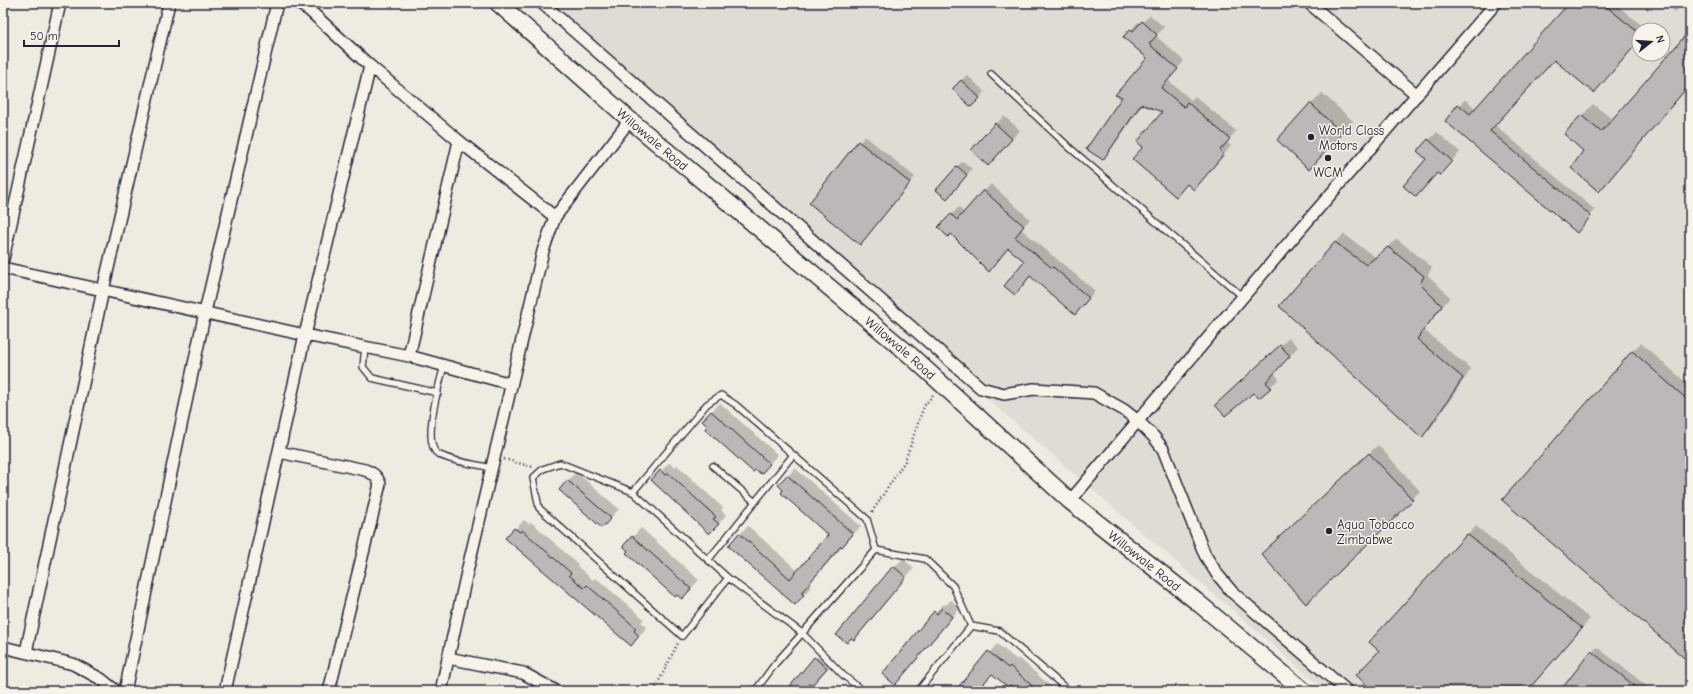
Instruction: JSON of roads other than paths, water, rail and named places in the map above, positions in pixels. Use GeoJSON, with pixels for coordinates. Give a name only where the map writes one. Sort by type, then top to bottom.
{"type":"FeatureCollection","features":[{"type":"Feature","properties":{"kind":"main road","name":"Willowvale Road"},"geometry":{"type":"LineString","coordinates":[[498,3],[630,120],[910,355],[1070,501],[1196,601],[1304,691]]}},
{"type":"Feature","properties":{"kind":"street"},"geometry":{"type":"LineString","coordinates":[[3,259],[60,3]]}},
{"type":"Feature","properties":{"kind":"street"},"geometry":{"type":"LineString","coordinates":[[26,652],[103,290],[168,3]]}},
{"type":"Feature","properties":{"kind":"street"},"geometry":{"type":"LineString","coordinates":[[125,691],[204,312],[277,3]]}},
{"type":"Feature","properties":{"kind":"street"},"geometry":{"type":"LineString","coordinates":[[298,3],[309,10],[370,66],[555,217]]}},
{"type":"Feature","properties":{"kind":"street"},"geometry":{"type":"LineString","coordinates":[[542,3],[981,388],[1004,394],[1034,389],[1094,393],[1124,410],[1138,421],[1154,437],[1163,449],[1205,555],[1217,574],[1232,592],[1347,691]]}},
{"type":"Feature","properties":{"kind":"street"},"geometry":{"type":"LineString","coordinates":[[1309,3],[1417,95]]}},
{"type":"Feature","properties":{"kind":"street"},"geometry":{"type":"LineString","coordinates":[[1070,501],[1496,3]]}},
{"type":"Feature","properties":{"kind":"street"},"geometry":{"type":"LineString","coordinates":[[225,691],[305,335],[370,66]]}},
{"type":"Feature","properties":{"kind":"street"},"geometry":{"type":"LineString","coordinates":[[441,691],[542,251],[555,217],[630,120]]}},
{"type":"Feature","properties":{"kind":"street"},"geometry":{"type":"LineString","coordinates":[[409,356],[459,140]]}},
{"type":"Feature","properties":{"kind":"street"},"geometry":{"type":"LineString","coordinates":[[3,268],[305,335],[409,356],[511,384]]}},
{"type":"Feature","properties":{"kind":"street"},"geometry":{"type":"LineString","coordinates":[[279,452],[365,470],[374,474],[380,484],[329,691]]}},
{"type":"Feature","properties":{"kind":"street"},"geometry":{"type":"LineString","coordinates":[[3,647],[73,664],[101,679],[116,691]]}},
{"type":"Feature","properties":{"kind":"street"},"geometry":{"type":"LineString","coordinates":[[448,658],[523,673],[556,691]]}},
{"type":"Feature","properties":{"kind":"lane"},"geometry":{"type":"LineString","coordinates":[[991,74],[1070,148],[1243,297]]}},
{"type":"Feature","properties":{"kind":"lane"},"geometry":{"type":"LineString","coordinates":[[365,347],[363,366],[372,378],[438,393]]}},
{"type":"Feature","properties":{"kind":"lane"},"geometry":{"type":"LineString","coordinates":[[444,366],[430,433],[432,446],[437,454],[448,458],[493,462]]}},
{"type":"Feature","properties":{"kind":"lane"},"geometry":{"type":"LineString","coordinates":[[633,492],[707,404],[720,395],[736,406],[867,519],[876,550]]}},
{"type":"Feature","properties":{"kind":"lane"},"geometry":{"type":"LineString","coordinates":[[709,559],[793,455]]}},
{"type":"Feature","properties":{"kind":"lane"},"geometry":{"type":"LineString","coordinates":[[728,578],[682,636],[539,508],[533,478],[542,469],[560,463],[633,492],[709,559],[728,578],[802,633],[842,675],[863,691]]}},
{"type":"Feature","properties":{"kind":"lane"},"geometry":{"type":"LineString","coordinates":[[712,466],[755,502]]}},
{"type":"Feature","properties":{"kind":"lane"},"geometry":{"type":"LineString","coordinates":[[876,550],[925,558],[953,586],[971,626]]}},
{"type":"Feature","properties":{"kind":"lane"},"geometry":{"type":"LineString","coordinates":[[754,691],[775,664],[876,550]]}},
{"type":"Feature","properties":{"kind":"lane"},"geometry":{"type":"LineString","coordinates":[[918,691],[971,626]]}},
{"type":"Feature","properties":{"kind":"lane"},"geometry":{"type":"LineString","coordinates":[[971,626],[999,631],[1069,691]]}},
{"type":"Feature","properties":{"kind":"place","name":"World Class Motors"},"geometry":{"type":"Point","coordinates":[1311,137]}},
{"type":"Feature","properties":{"kind":"place","name":"WCM"},"geometry":{"type":"Point","coordinates":[1328,158]}},
{"type":"Feature","properties":{"kind":"place","name":"Aqua Tobacco Zimbabwe"},"geometry":{"type":"Point","coordinates":[1329,531]}}]}
